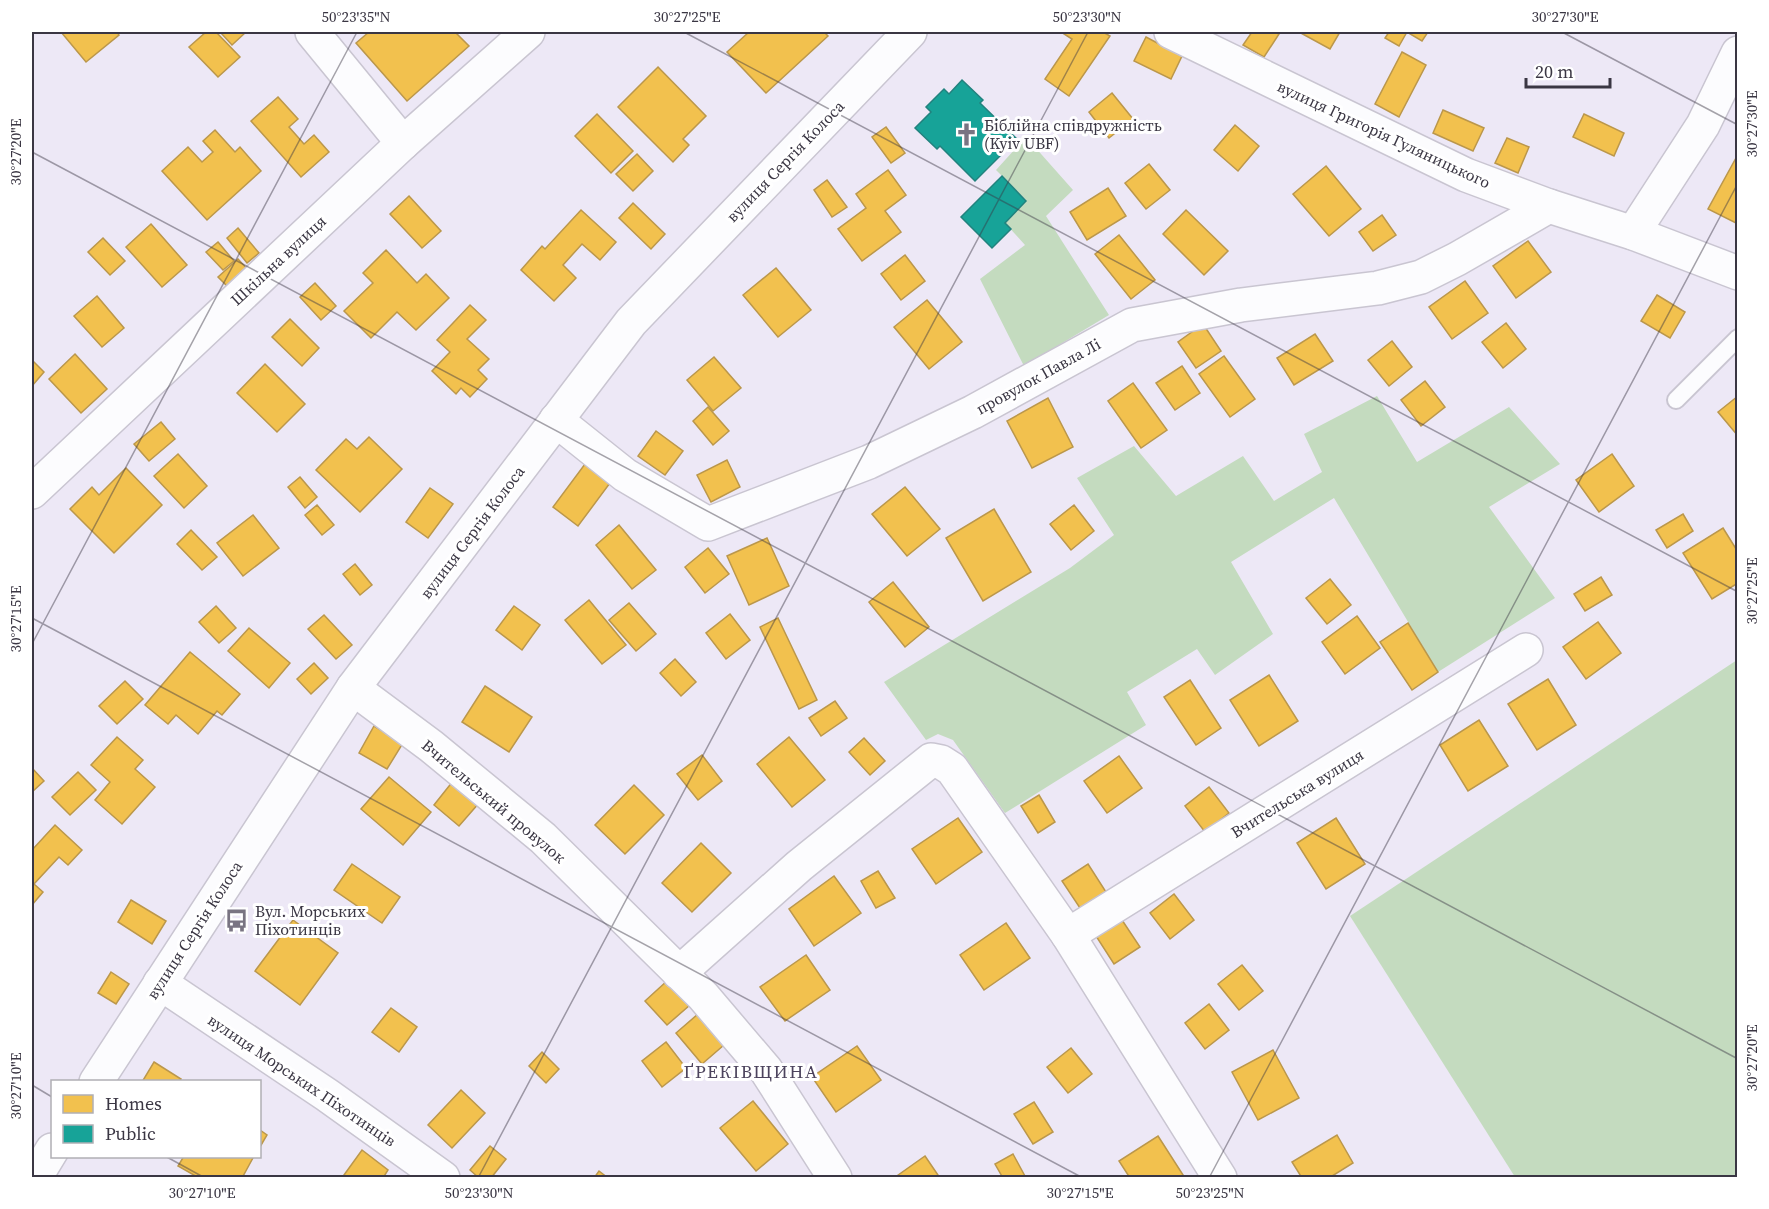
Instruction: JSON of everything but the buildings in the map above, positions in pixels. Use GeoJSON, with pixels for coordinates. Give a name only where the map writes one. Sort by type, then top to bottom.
{"type":"FeatureCollection","features":[{"type":"Feature","properties":{"kind":"street"},"geometry":{"type":"LineString","coordinates":[[312,32],[403,143]]}},
{"type":"Feature","properties":{"kind":"street","name":"Шкільна вулиця"},"geometry":{"type":"LineString","coordinates":[[32,492],[403,143],[528,32]]}},
{"type":"Feature","properties":{"kind":"street","name":"вулиця Сергія Колоса"},"geometry":{"type":"LineString","coordinates":[[97,1080],[353,688],[631,322],[910,32]]}},
{"type":"Feature","properties":{"kind":"street","name":"вулиця Григорія Гуляницького"},"geometry":{"type":"LineString","coordinates":[[1171,32],[1466,176],[1737,273]]}},
{"type":"Feature","properties":{"kind":"street"},"geometry":{"type":"LineString","coordinates":[[1633,234],[1703,125],[1737,53]]}},
{"type":"Feature","properties":{"kind":"street","name":"провулок Павла Лі"},"geometry":{"type":"LineString","coordinates":[[556,420],[625,475],[708,524],[868,462],[973,412],[1132,325],[1242,305],[1378,288],[1421,277],[1549,206]]}},
{"type":"Feature","properties":{"kind":"street","name":"Вчительська вулиця"},"geometry":{"type":"LineString","coordinates":[[1068,935],[1526,650]]}},
{"type":"Feature","properties":{"kind":"street","name":"Вчительський провулок"},"geometry":{"type":"LineString","coordinates":[[353,688],[431,746],[543,838],[703,996],[766,1070],[835,1178]]}},
{"type":"Feature","properties":{"kind":"street"},"geometry":{"type":"LineString","coordinates":[[679,973],[799,866],[931,760],[941,762],[952,769],[1068,935],[1220,1178]]}},
{"type":"Feature","properties":{"kind":"street","name":"вулиця Морських Піхотинців"},"geometry":{"type":"LineString","coordinates":[[160,983],[327,1095],[443,1178]]}},
{"type":"Feature","properties":{"kind":"street"},"geometry":{"type":"LineString","coordinates":[[35,1178],[51,1152]]}},
{"type":"Feature","properties":{"kind":"lane"},"geometry":{"type":"LineString","coordinates":[[1677,400],[1737,338]]}},
{"type":"Feature","properties":{"kind":"green space"},"geometry":{"type":"Polygon","coordinates":[[[1026,137],[1073,190],[1046,216],[1109,315],[1024,366],[980,279],[1025,245],[1005,223],[1026,200],[996,170],[1026,137]]]}},
{"type":"Feature","properties":{"kind":"green space"},"geometry":{"type":"Polygon","coordinates":[[[1377,396],[1417,462],[1509,407],[1560,464],[1489,507],[1555,598],[1438,672],[1334,498],[1231,562],[1273,634],[1215,675],[1197,649],[1127,692],[1146,725],[1005,813],[953,740],[938,734],[926,740],[884,682],[1070,568],[1114,535],[1077,478],[1134,446],[1176,496],[1243,456],[1274,501],[1322,472],[1304,434],[1377,396]]]}},
{"type":"Feature","properties":{"kind":"green space"},"geometry":{"type":"Polygon","coordinates":[[[1737,660],[1737,1177],[1515,1177],[1350,916],[1737,660]]]}},
{"type":"Feature","properties":{"kind":"place","name":"Біблійна співдружність (Kyiv UBF)"},"geometry":{"type":"Point","coordinates":[966,134]}},
{"type":"Feature","properties":{"kind":"place","name":"Вул. Морських Піхотинців"},"geometry":{"type":"Point","coordinates":[237,920]}},
{"type":"Feature","properties":{"kind":"district","name":"ҐРЕКІВЩИНА"},"geometry":{"type":"Point","coordinates":[751,1072]}}]}
